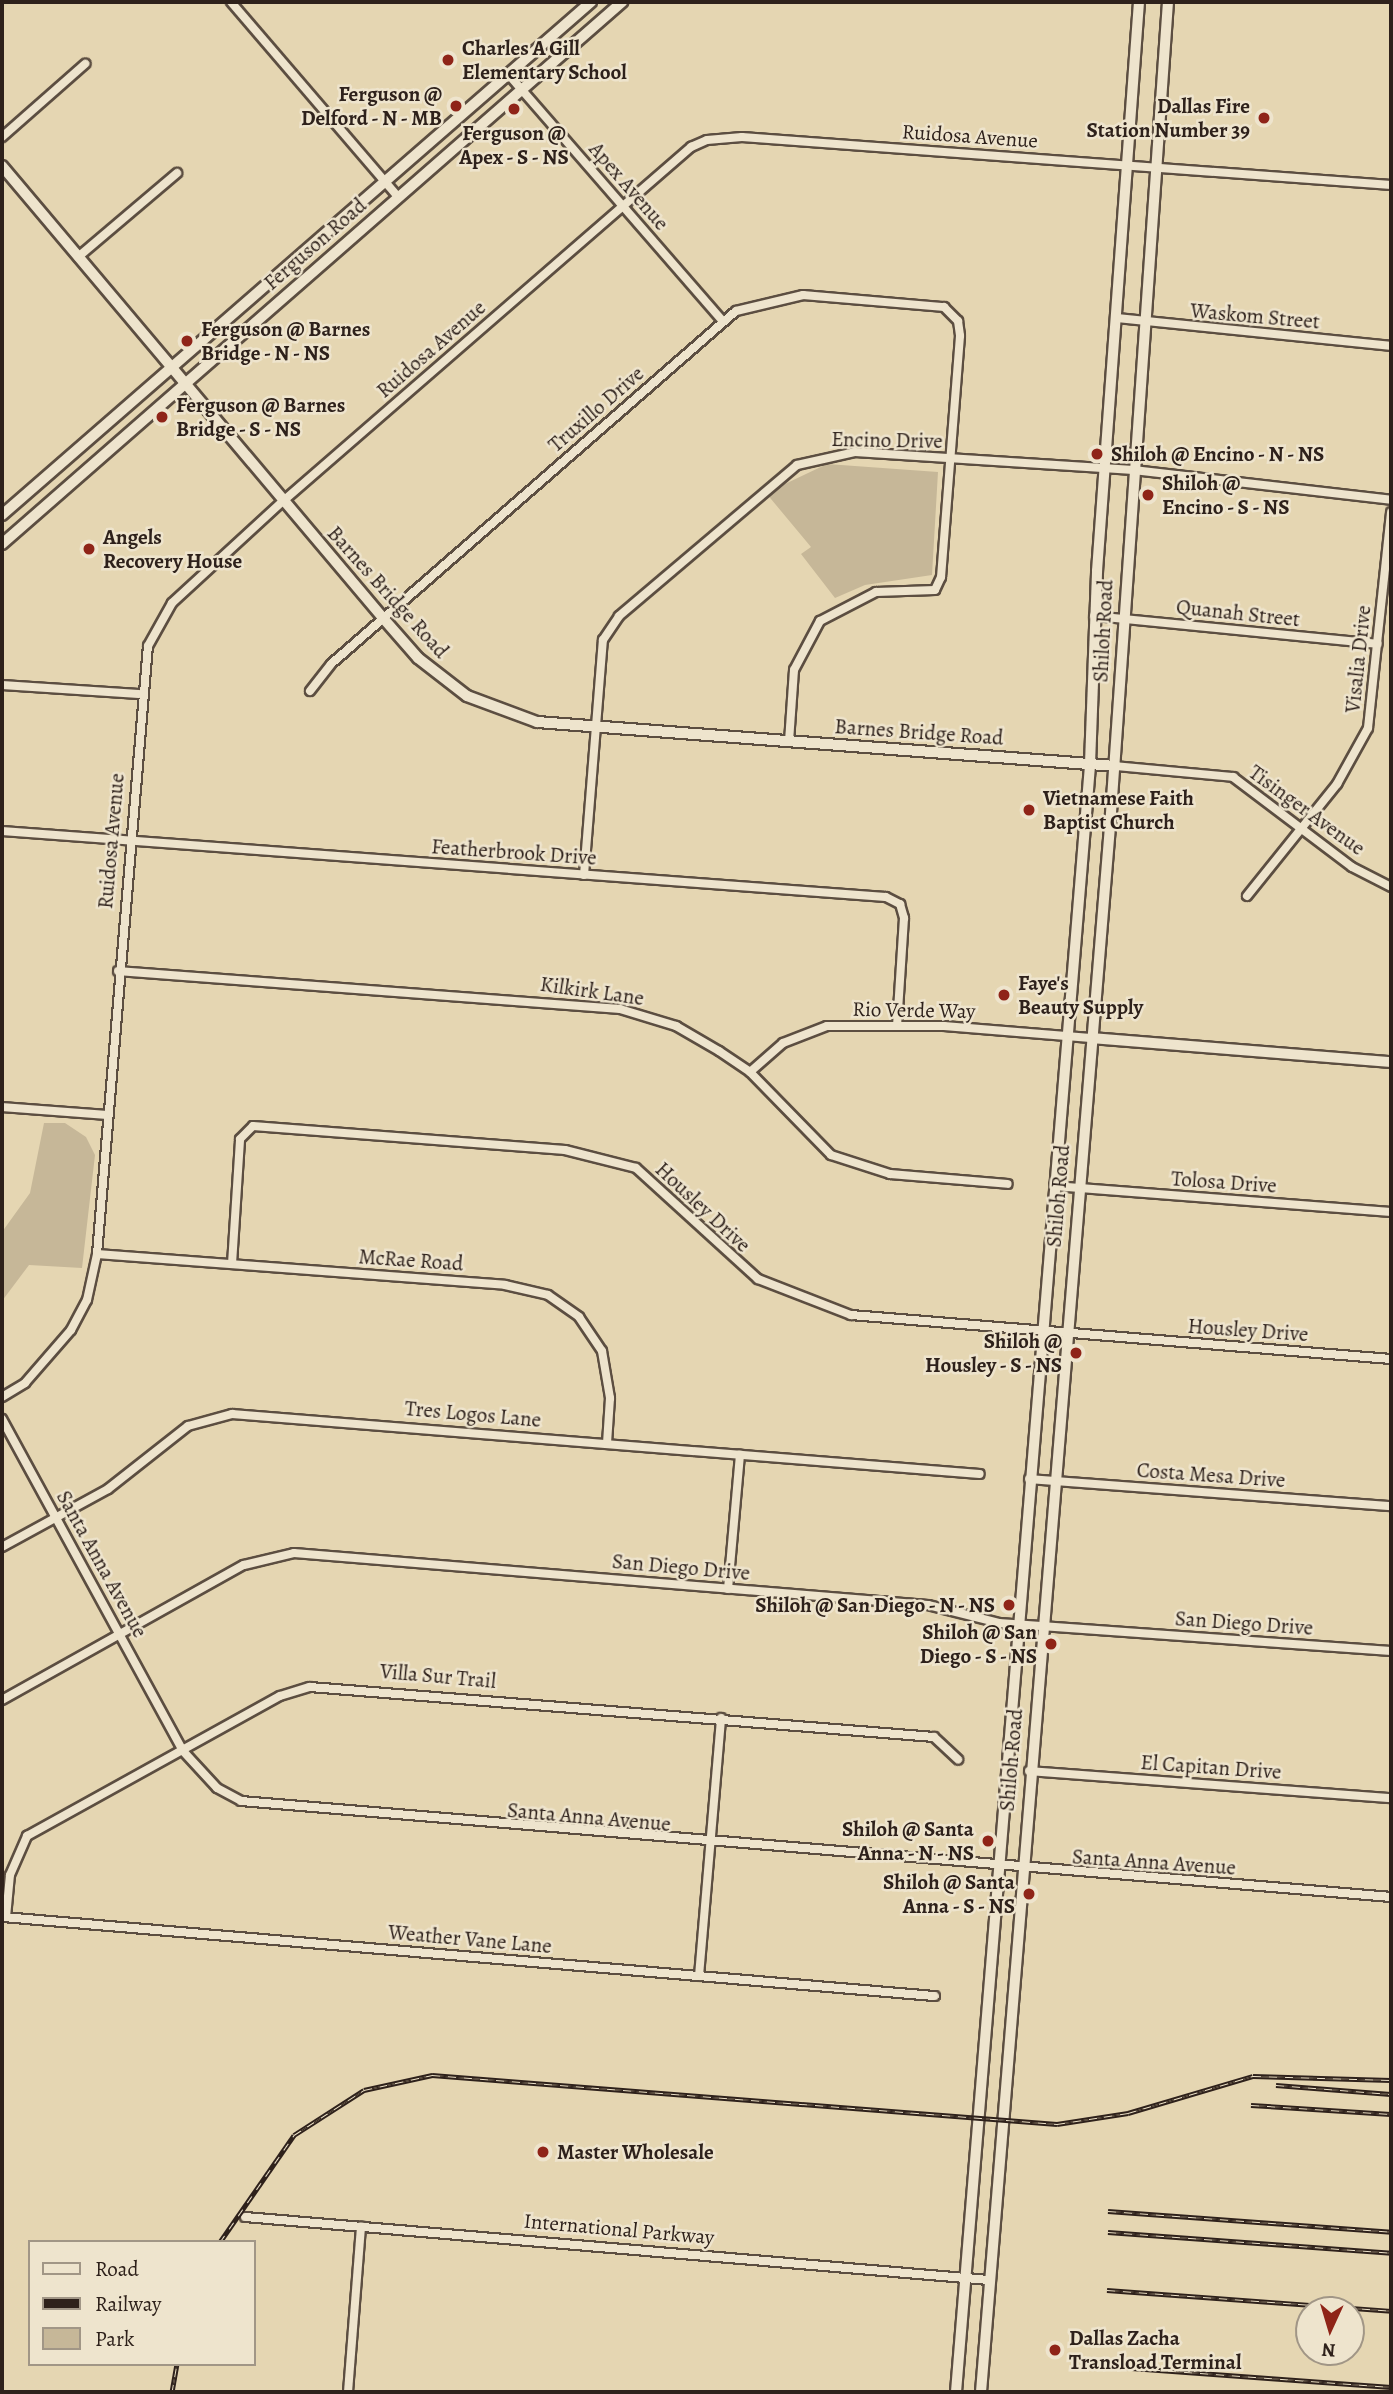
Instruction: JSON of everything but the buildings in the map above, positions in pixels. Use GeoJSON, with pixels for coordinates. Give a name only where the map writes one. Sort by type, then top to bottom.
{"type":"FeatureCollection","features":[{"type":"Feature","properties":{"kind":"main road","name":"Ferguson Road"},"geometry":{"type":"LineString","coordinates":[[2,515],[591,2]]}},
{"type":"Feature","properties":{"kind":"main road","name":"Ferguson Road"},"geometry":{"type":"LineString","coordinates":[[2,544],[621,2]]}},
{"type":"Feature","properties":{"kind":"main road","name":"Shiloh Road"},"geometry":{"type":"LineString","coordinates":[[956,2392],[996,1868],[1090,764],[1094,616],[1139,2]]}},
{"type":"Feature","properties":{"kind":"main road","name":"Shiloh Road"},"geometry":{"type":"LineString","coordinates":[[981,2392],[1052,1481],[1115,766],[1133,470],[1168,2]]}},
{"type":"Feature","properties":{"kind":"main road","name":"Barnes Bridge Road"},"geometry":{"type":"LineString","coordinates":[[2,166],[282,502],[383,618],[445,682],[479,702],[513,717],[595,727],[1115,766]]}},
{"type":"Feature","properties":{"kind":"main road"},"geometry":{"type":"LineString","coordinates":[[1091,1038],[1391,1062]]}},
{"type":"Feature","properties":{"kind":"street"},"geometry":{"type":"LineString","coordinates":[[231,2],[398,197]]}},
{"type":"Feature","properties":{"kind":"street"},"geometry":{"type":"LineString","coordinates":[[2,137],[85,64]]}},
{"type":"Feature","properties":{"kind":"street","name":"Apex Avenue"},"geometry":{"type":"LineString","coordinates":[[508,74],[723,321]]}},
{"type":"Feature","properties":{"kind":"street","name":"Ruidosa Avenue"},"geometry":{"type":"LineString","coordinates":[[2,1397],[25,1383],[71,1330],[87,1300],[97,1254],[139,694],[148,646],[172,603],[282,502],[691,147],[724,136],[1391,185]]}},
{"type":"Feature","properties":{"kind":"street"},"geometry":{"type":"LineString","coordinates":[[78,257],[177,173]]}},
{"type":"Feature","properties":{"kind":"street","name":"Truxillo Drive"},"geometry":{"type":"LineString","coordinates":[[310,691],[383,618],[723,321],[755,302],[803,295],[944,307],[958,321],[953,459]]}},
{"type":"Feature","properties":{"kind":"street","name":"Waskom Street"},"geometry":{"type":"LineString","coordinates":[[1116,318],[1144,323],[1391,346]]}},
{"type":"Feature","properties":{"kind":"street","name":"Encino Drive"},"geometry":{"type":"LineString","coordinates":[[584,875],[601,652],[611,624],[775,479],[824,455],[953,459],[1133,470],[1391,500]]}},
{"type":"Feature","properties":{"kind":"street"},"geometry":{"type":"LineString","coordinates":[[789,741],[794,670],[820,621],[876,592],[935,590],[953,459]]}},
{"type":"Feature","properties":{"kind":"street","name":"Visalia Drive"},"geometry":{"type":"LineString","coordinates":[[1247,896],[1303,827],[1368,728],[1391,512]]}},
{"type":"Feature","properties":{"kind":"street","name":"Quanah Street"},"geometry":{"type":"LineString","coordinates":[[1094,616],[1378,645]]}},
{"type":"Feature","properties":{"kind":"street"},"geometry":{"type":"LineString","coordinates":[[2,685],[139,694]]}},
{"type":"Feature","properties":{"kind":"street","name":"Tisinger Avenue"},"geometry":{"type":"LineString","coordinates":[[1115,766],[1233,777],[1303,827],[1352,867],[1391,887]]}},
{"type":"Feature","properties":{"kind":"street","name":"Featherbrook Drive"},"geometry":{"type":"LineString","coordinates":[[2,831],[886,897],[900,904],[897,1026]]}},
{"type":"Feature","properties":{"kind":"street","name":"Kilkirk Lane"},"geometry":{"type":"LineString","coordinates":[[118,971],[620,1009],[676,1026],[750,1072],[813,1143],[859,1168],[1008,1184]]}},
{"type":"Feature","properties":{"kind":"street","name":"Rio Verde Way"},"geometry":{"type":"LineString","coordinates":[[750,1072],[804,1032],[897,1026],[1091,1038]]}},
{"type":"Feature","properties":{"kind":"street"},"geometry":{"type":"LineString","coordinates":[[2,1107],[107,1115]]}},
{"type":"Feature","properties":{"kind":"street","name":"Housley Drive"},"geometry":{"type":"LineString","coordinates":[[232,1264],[240,1139],[253,1126],[565,1150],[636,1168],[737,1264],[813,1306],[891,1320],[1391,1359]]}},
{"type":"Feature","properties":{"kind":"street","name":"Tolosa Drive"},"geometry":{"type":"LineString","coordinates":[[1054,1186],[1391,1212]]}},
{"type":"Feature","properties":{"kind":"street","name":"McRae Road"},"geometry":{"type":"LineString","coordinates":[[97,1254],[505,1284],[548,1295],[579,1317],[602,1351],[610,1398],[607,1443]]}},
{"type":"Feature","properties":{"kind":"street","name":"Tres Logos Lane"},"geometry":{"type":"LineString","coordinates":[[2,1547],[116,1485],[188,1426],[232,1414],[980,1474]]}},
{"type":"Feature","properties":{"kind":"street","name":"Santa Anna Avenue"},"geometry":{"type":"LineString","coordinates":[[2,1419],[183,1751],[216,1788],[265,1808],[1021,1870],[1391,1897]]}},
{"type":"Feature","properties":{"kind":"street"},"geometry":{"type":"LineString","coordinates":[[728,1589],[740,1455]]}},
{"type":"Feature","properties":{"kind":"street","name":"Costa Mesa Drive"},"geometry":{"type":"LineString","coordinates":[[1029,1479],[1391,1506]]}},
{"type":"Feature","properties":{"kind":"street","name":"San Diego Drive"},"geometry":{"type":"LineString","coordinates":[[2,1700],[244,1566],[295,1553],[928,1605],[1017,1624],[1391,1651]]}},
{"type":"Feature","properties":{"kind":"street","name":"Villa Sur Trail"},"geometry":{"type":"LineString","coordinates":[[4,1917],[10,1875],[27,1836],[280,1696],[320,1687],[934,1737],[958,1759]]}},
{"type":"Feature","properties":{"kind":"street"},"geometry":{"type":"LineString","coordinates":[[699,1976],[721,1718]]}},
{"type":"Feature","properties":{"kind":"street","name":"El Capitan Drive"},"geometry":{"type":"LineString","coordinates":[[1029,1771],[1391,1798]]}},
{"type":"Feature","properties":{"kind":"street","name":"Weather Vane Lane"},"geometry":{"type":"LineString","coordinates":[[4,1917],[935,1996]]}},
{"type":"Feature","properties":{"kind":"street","name":"International Parkway"},"geometry":{"type":"LineString","coordinates":[[245,2217],[989,2280]]}},
{"type":"Feature","properties":{"kind":"street"},"geometry":{"type":"LineString","coordinates":[[348,2392],[360,2227]]}},
{"type":"Feature","properties":{"kind":"green space"},"geometry":{"type":"Polygon","coordinates":[[[827,464],[938,472],[932,575],[865,585],[835,598],[801,554],[811,547],[766,493],[827,464]]]}},
{"type":"Feature","properties":{"kind":"green space"},"geometry":{"type":"Polygon","coordinates":[[[44,1123],[65,1123],[86,1137],[95,1155],[82,1268],[29,1265],[2,1301],[2,1232],[30,1193],[44,1123]]]}},
{"type":"Feature","properties":{"kind":"railway"},"geometry":{"type":"LineString","coordinates":[[221,2240],[294,2135],[364,2090],[432,2075],[1057,2124],[1128,2113],[1253,2076],[1391,2080]]}},
{"type":"Feature","properties":{"kind":"railway"},"geometry":{"type":"LineString","coordinates":[[1276,2085],[1391,2094]]}},
{"type":"Feature","properties":{"kind":"railway"},"geometry":{"type":"LineString","coordinates":[[1251,2105],[1391,2114]]}},
{"type":"Feature","properties":{"kind":"railway"},"geometry":{"type":"LineString","coordinates":[[1108,2211],[1391,2232]]}},
{"type":"Feature","properties":{"kind":"railway"},"geometry":{"type":"LineString","coordinates":[[1108,2232],[1391,2253]]}},
{"type":"Feature","properties":{"kind":"railway"},"geometry":{"type":"LineString","coordinates":[[1107,2290],[1391,2311]]}},
{"type":"Feature","properties":{"kind":"railway"},"geometry":{"type":"LineString","coordinates":[[172,2392],[177,2366]]}},
{"type":"Feature","properties":{"kind":"railway"},"geometry":{"type":"LineString","coordinates":[[1104,2366],[1391,2387]]}},
{"type":"Feature","properties":{"kind":"place","name":"Charles A Gill Elementary School"},"geometry":{"type":"Point","coordinates":[448,60]}},
{"type":"Feature","properties":{"kind":"place","name":"Ferguson @ Delford - N - MB"},"geometry":{"type":"Point","coordinates":[456,106]}},
{"type":"Feature","properties":{"kind":"place","name":"Ferguson @ Apex - S - NS"},"geometry":{"type":"Point","coordinates":[514,109]}},
{"type":"Feature","properties":{"kind":"place","name":"Dallas Fire Station Number 39"},"geometry":{"type":"Point","coordinates":[1264,118]}},
{"type":"Feature","properties":{"kind":"place","name":"Ferguson @ Barnes Bridge - N - NS"},"geometry":{"type":"Point","coordinates":[187,341]}},
{"type":"Feature","properties":{"kind":"place","name":"Ferguson @ Barnes Bridge - S - NS"},"geometry":{"type":"Point","coordinates":[162,417]}},
{"type":"Feature","properties":{"kind":"place","name":"Shiloh @ Encino - N - NS"},"geometry":{"type":"Point","coordinates":[1097,454]}},
{"type":"Feature","properties":{"kind":"place","name":"Shiloh @ Encino - S - NS"},"geometry":{"type":"Point","coordinates":[1148,495]}},
{"type":"Feature","properties":{"kind":"place","name":"Angels Recovery House"},"geometry":{"type":"Point","coordinates":[89,549]}},
{"type":"Feature","properties":{"kind":"place","name":"Vietnamese Faith Baptist Church"},"geometry":{"type":"Point","coordinates":[1029,810]}},
{"type":"Feature","properties":{"kind":"place","name":"Faye's Beauty Supply"},"geometry":{"type":"Point","coordinates":[1004,995]}},
{"type":"Feature","properties":{"kind":"place","name":"Shiloh @ Housley - S - NS"},"geometry":{"type":"Point","coordinates":[1076,1353]}},
{"type":"Feature","properties":{"kind":"place","name":"Shiloh @ San Diego - N - NS"},"geometry":{"type":"Point","coordinates":[1009,1605]}},
{"type":"Feature","properties":{"kind":"place","name":"Shiloh @ San Diego - S - NS"},"geometry":{"type":"Point","coordinates":[1051,1644]}},
{"type":"Feature","properties":{"kind":"place","name":"Shiloh @ Santa Anna - N - NS"},"geometry":{"type":"Point","coordinates":[988,1841]}},
{"type":"Feature","properties":{"kind":"place","name":"Shiloh @ Santa Anna - S - NS"},"geometry":{"type":"Point","coordinates":[1029,1894]}},
{"type":"Feature","properties":{"kind":"place","name":"Master Wholesale"},"geometry":{"type":"Point","coordinates":[543,2152]}},
{"type":"Feature","properties":{"kind":"place","name":"Dallas Zacha Transload Terminal"},"geometry":{"type":"Point","coordinates":[1055,2350]}}]}
